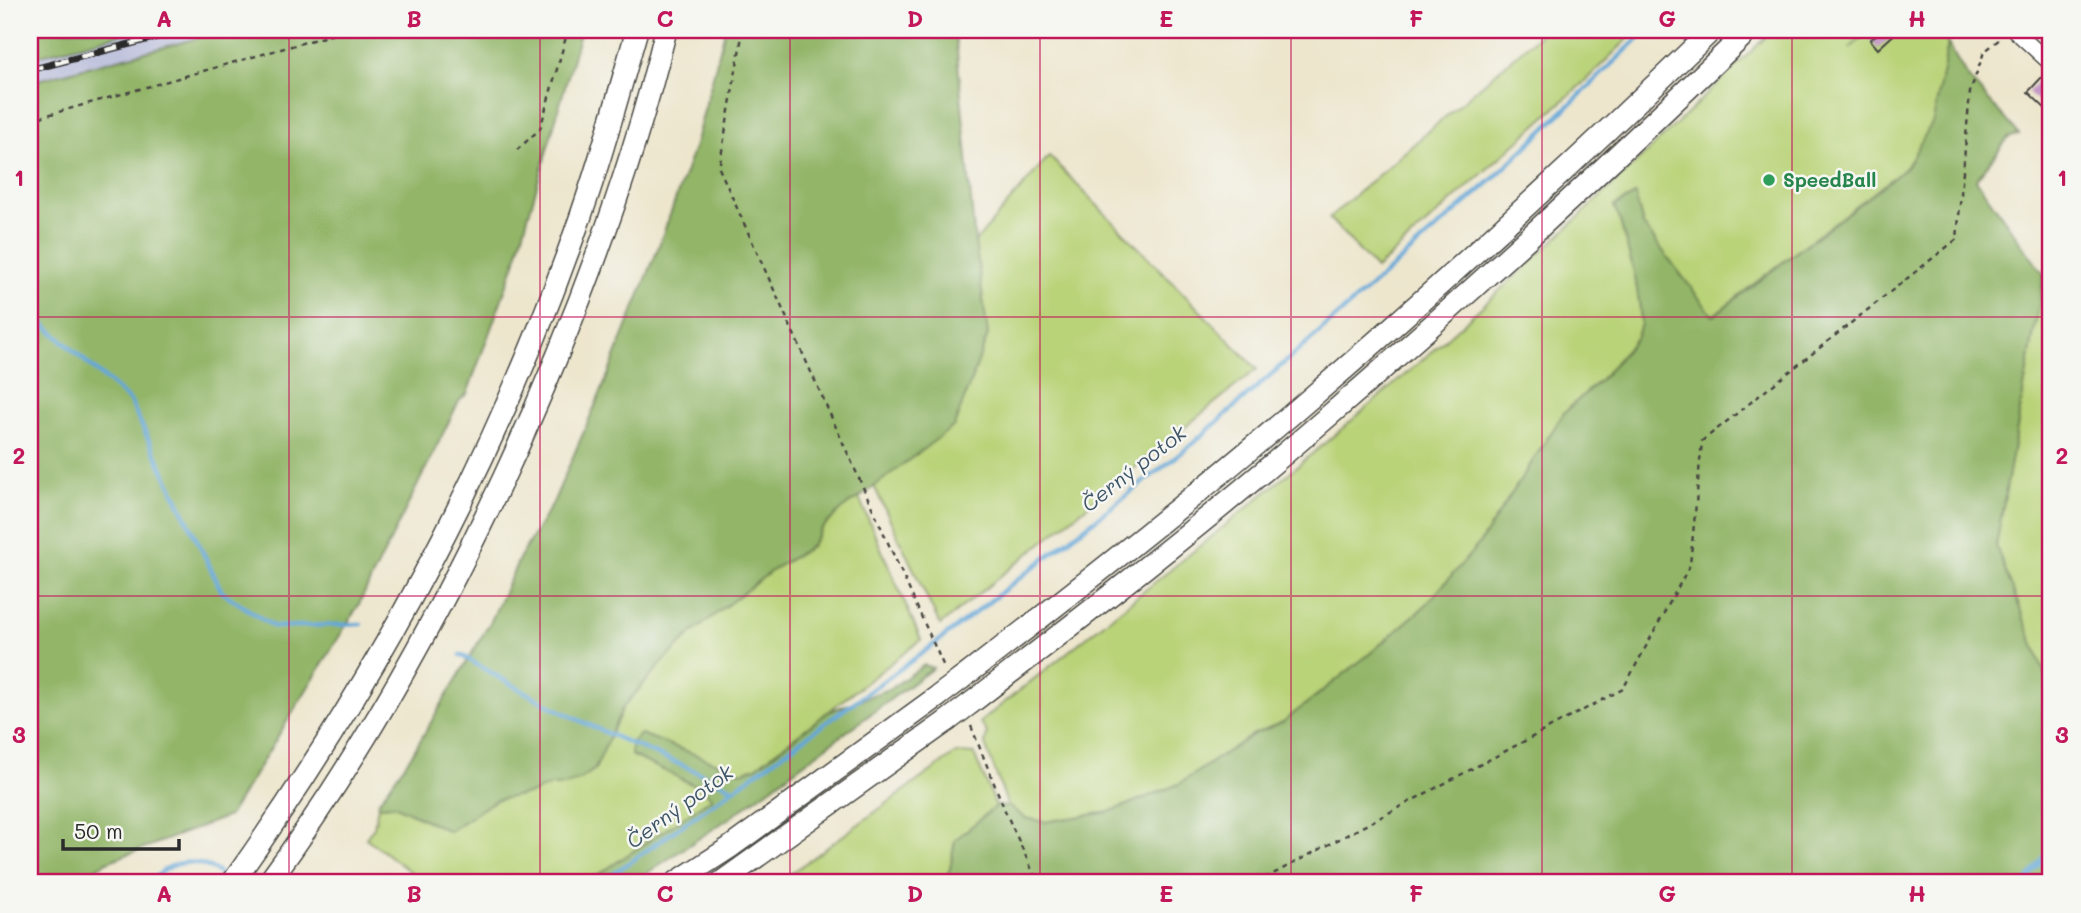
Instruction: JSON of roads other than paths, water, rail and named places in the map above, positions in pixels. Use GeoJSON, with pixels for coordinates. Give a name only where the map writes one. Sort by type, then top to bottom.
{"type":"FeatureCollection","features":[{"type":"Feature","properties":{"kind":"highway"},"geometry":{"type":"LineString","coordinates":[[232,883],[312,767],[386,645],[446,535],[480,461],[573,238],[637,30]]}},
{"type":"Feature","properties":{"kind":"highway"},"geometry":{"type":"LineString","coordinates":[[270,881],[334,786],[414,658],[488,511],[569,327],[613,214],[651,91],[666,30]]}},
{"type":"Feature","properties":{"kind":"highway"},"geometry":{"type":"LineString","coordinates":[[675,883],[729,848],[937,697],[953,674],[1182,506],[1298,408],[1533,200],[1712,30]]}},
{"type":"Feature","properties":{"kind":"highway"},"geometry":{"type":"LineString","coordinates":[[720,883],[971,703],[1154,560],[1315,428],[1551,219],[1749,30]]}},
{"type":"Feature","properties":{"kind":"street"},"geometry":{"type":"LineString","coordinates":[[2008,33],[2051,64]]}},
{"type":"Feature","properties":{"kind":"waterway","name":"Černý potok"},"geometry":{"type":"LineString","coordinates":[[600,883],[936,643],[1190,446],[1495,177],[1647,30]]}},
{"type":"Feature","properties":{"kind":"waterway"},"geometry":{"type":"LineString","coordinates":[[30,312],[130,401],[222,592],[274,627],[361,624]]}},
{"type":"Feature","properties":{"kind":"waterway"},"geometry":{"type":"LineString","coordinates":[[461,655],[563,712],[734,789]]}},
{"type":"Feature","properties":{"kind":"waterway"},"geometry":{"type":"LineString","coordinates":[[2025,883],[2051,847]]}},
{"type":"Feature","properties":{"kind":"waterway","name":"Černý potok"},"geometry":{"type":"LineString","coordinates":[[150,883],[168,868],[187,862],[206,866],[226,878]]}},
{"type":"Feature","properties":{"kind":"railway"},"geometry":{"type":"LineString","coordinates":[[30,70],[184,30]]}},
{"type":"Feature","properties":{"kind":"place","name":"SpeedBall"},"geometry":{"type":"Point","coordinates":[1769,180]}}]}
